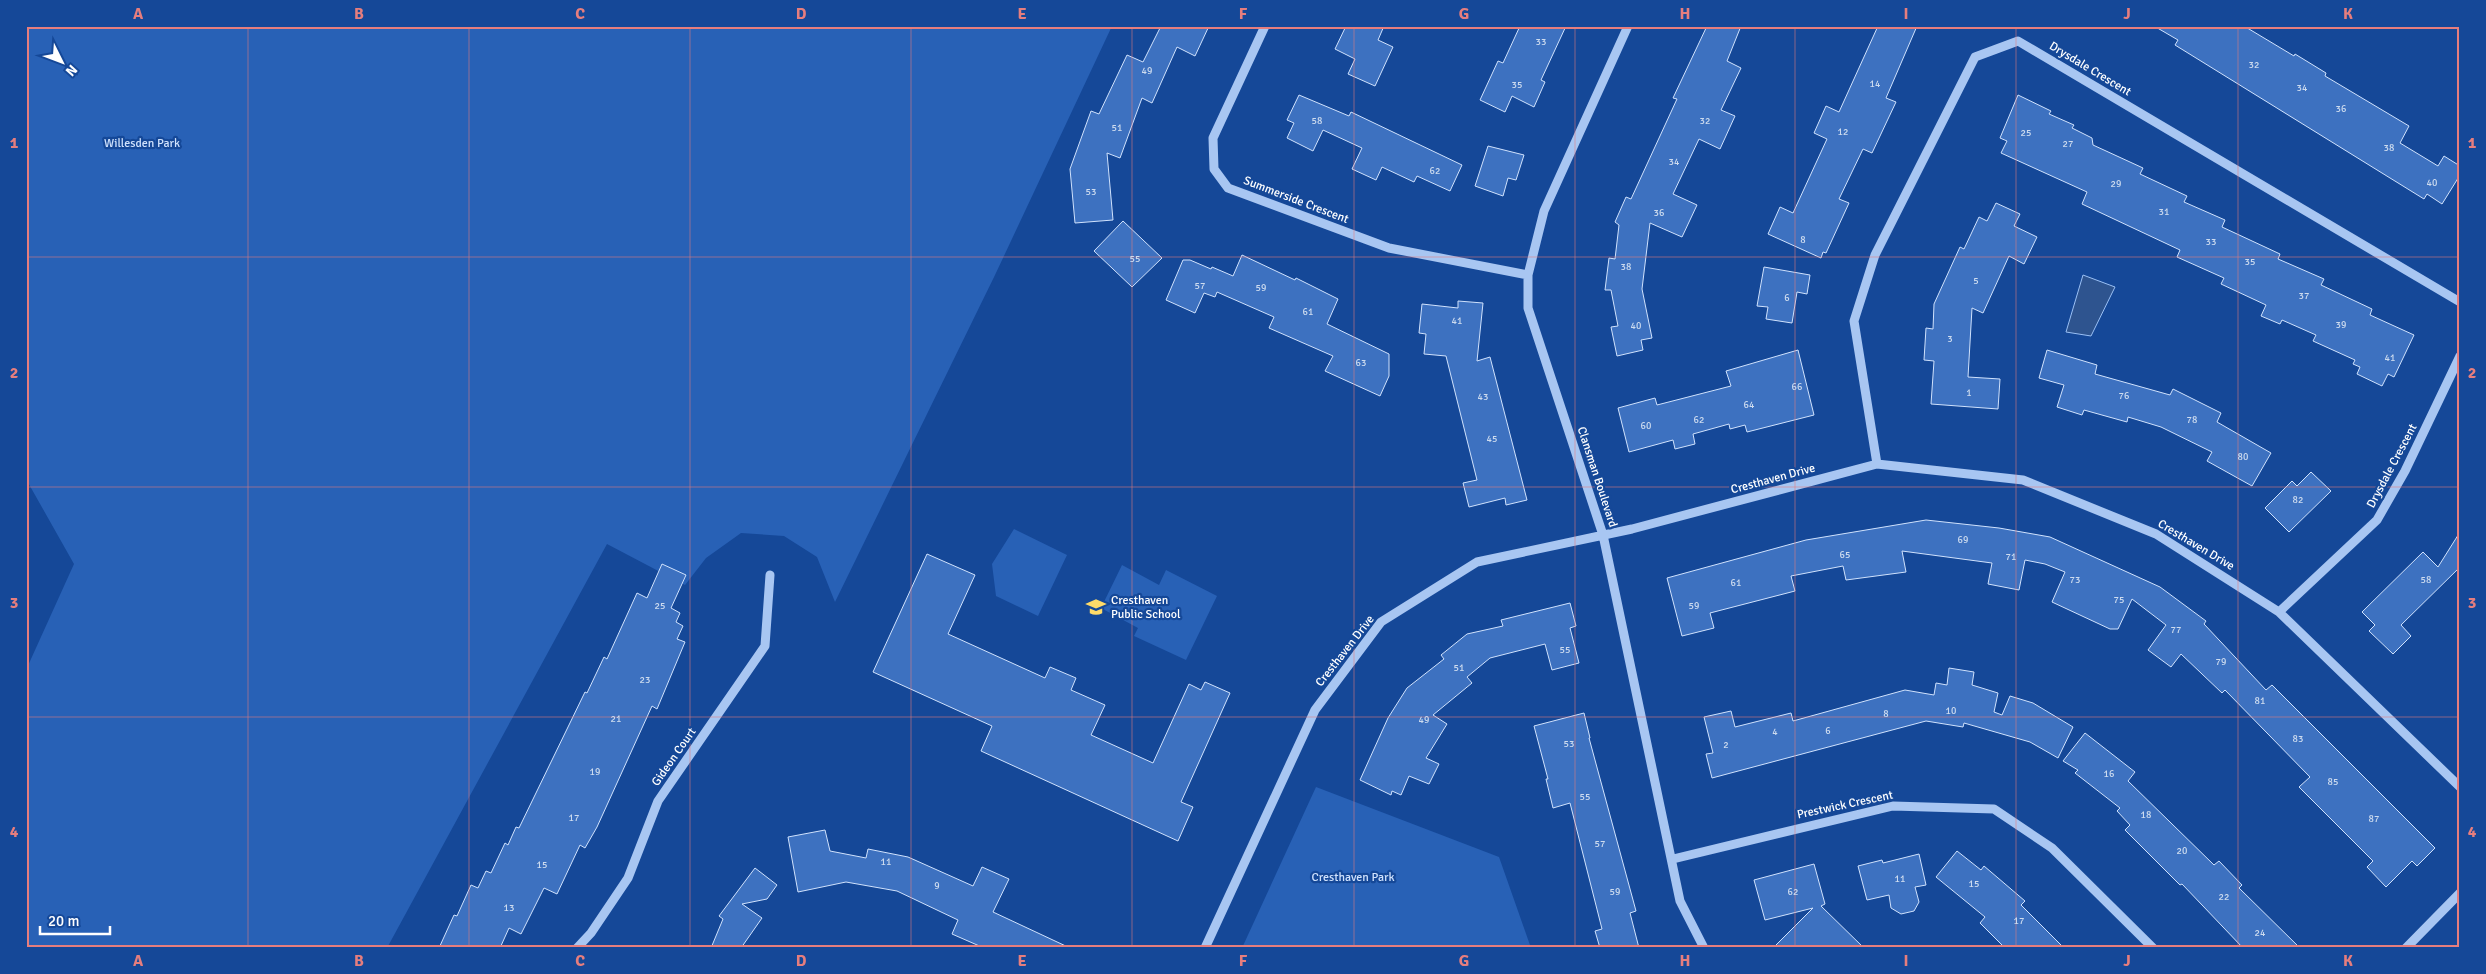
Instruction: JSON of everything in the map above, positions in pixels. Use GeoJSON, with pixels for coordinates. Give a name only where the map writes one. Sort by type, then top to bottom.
{"type":"FeatureCollection","features":[{"type":"Feature","properties":{"kind":"street","name":"Summerside Crescent"},"geometry":{"type":"LineString","coordinates":[[1265,26],[1213,138],[1214,169],[1228,188],[1389,248],[1528,275]]}},
{"type":"Feature","properties":{"kind":"street","name":"Clansman Boulevard"},"geometry":{"type":"LineString","coordinates":[[1628,26],[1544,211],[1528,275],[1528,308],[1603,535],[1673,859],[1680,901],[1704,948]]}},
{"type":"Feature","properties":{"kind":"street","name":"Drysdale Crescent"},"geometry":{"type":"LineString","coordinates":[[1877,464],[1854,321],[1875,255],[1975,57],[2018,41],[2460,302]]}},
{"type":"Feature","properties":{"kind":"street","name":"Drysdale Crescent"},"geometry":{"type":"LineString","coordinates":[[2279,612],[2377,520],[2405,471],[2460,356]]}},
{"type":"Feature","properties":{"kind":"street","name":"Cresthaven Drive"},"geometry":{"type":"LineString","coordinates":[[1205,948],[1315,710],[1381,622],[1477,562],[1603,535],[1877,464],[2023,480],[2156,534],[2279,612],[2460,787]]}},
{"type":"Feature","properties":{"kind":"street","name":"Gideon Court"},"geometry":{"type":"LineString","coordinates":[[577,948],[591,933],[628,878],[658,800],[765,646],[770,575]]}},
{"type":"Feature","properties":{"kind":"street","name":"Prestwick Crescent"},"geometry":{"type":"LineString","coordinates":[[1673,859],[1893,806],[1994,809],[2052,848],[2153,948]]}},
{"type":"Feature","properties":{"kind":"street"},"geometry":{"type":"LineString","coordinates":[[2406,948],[2460,893]]}},
{"type":"Feature","properties":{"kind":"green space","name":"Willesden Park"},"geometry":{"type":"Polygon","coordinates":[[[26,26],[1112,26],[995,275],[835,602],[817,557],[784,536],[741,533],[706,558],[685,585],[607,544],[387,948],[26,948],[26,670],[74,564],[26,479],[26,26]]]}},
{"type":"Feature","properties":{"kind":"green space"},"geometry":{"type":"Polygon","coordinates":[[[1014,529],[1067,555],[1038,616],[996,596],[992,564],[1014,529]]]}},
{"type":"Feature","properties":{"kind":"green space"},"geometry":{"type":"Polygon","coordinates":[[[1122,565],[1159,585],[1166,570],[1217,596],[1186,660],[1134,636],[1138,628],[1101,608],[1122,565]]]}},
{"type":"Feature","properties":{"kind":"green space","name":"Cresthaven Park"},"geometry":{"type":"Polygon","coordinates":[[[1316,787],[1499,857],[1531,948],[1242,948],[1316,787]]]}},
{"type":"Feature","properties":{"kind":"shaded area"},"geometry":{"type":"Polygon","coordinates":[[[2083,275],[2115,287],[2091,336],[2066,332],[2083,275]]]}},
{"type":"Feature","properties":{"kind":"building"},"geometry":{"type":"Polygon","coordinates":[[[1161,26],[1209,26],[1195,56],[1177,47],[1152,103],[1142,98],[1120,158],[1107,153],[1113,220],[1075,223],[1070,169],[1091,111],[1099,114],[1127,55],[1143,62],[1161,26]]]}},
{"type":"Feature","properties":{"kind":"building"},"geometry":{"type":"Polygon","coordinates":[[[1346,26],[1384,26],[1378,40],[1393,47],[1375,86],[1348,74],[1355,59],[1335,49],[1346,26]]]}},
{"type":"Feature","properties":{"kind":"building"},"geometry":{"type":"Polygon","coordinates":[[[1520,26],[1566,26],[1541,80],[1545,82],[1534,107],[1512,96],[1505,112],[1480,100],[1498,61],[1503,63],[1520,26]]]}},
{"type":"Feature","properties":{"kind":"building"},"geometry":{"type":"Polygon","coordinates":[[[1707,26],[1741,26],[1727,61],[1741,68],[1721,110],[1735,116],[1720,149],[1699,139],[1673,194],[1697,205],[1682,237],[1650,223],[1642,289],[1652,338],[1641,340],[1643,350],[1617,356],[1611,327],[1618,326],[1611,290],[1605,290],[1609,258],[1615,259],[1619,225],[1615,222],[1626,197],[1631,199],[1677,99],[1673,98],[1707,26]]]}},
{"type":"Feature","properties":{"kind":"building"},"geometry":{"type":"Polygon","coordinates":[[[1878,26],[1917,26],[1886,98],[1896,102],[1872,153],[1863,149],[1839,199],[1849,203],[1826,253],[1823,252],[1821,258],[1768,234],[1780,207],[1793,213],[1827,139],[1814,133],[1826,106],[1839,112],[1878,26]]]}},
{"type":"Feature","properties":{"kind":"building"},"geometry":{"type":"Polygon","coordinates":[[[2154,26],[2244,26],[2294,56],[2295,54],[2326,73],[2325,76],[2409,126],[2400,143],[2438,166],[2444,156],[2460,166],[2460,175],[2442,204],[2427,194],[2424,199],[2175,45],[2178,40],[2154,26]]]}},
{"type":"Feature","properties":{"kind":"building"},"geometry":{"type":"Polygon","coordinates":[[[1299,95],[1349,116],[1351,112],[1462,165],[1450,191],[1417,176],[1414,182],[1382,167],[1376,180],[1352,169],[1362,148],[1323,130],[1313,151],[1287,138],[1294,123],[1287,120],[1299,95]]]}},
{"type":"Feature","properties":{"kind":"building"},"geometry":{"type":"Polygon","coordinates":[[[2018,95],[2051,111],[2049,114],[2074,125],[2072,128],[2092,138],[2093,145],[2143,168],[2140,174],[2187,196],[2184,202],[2225,220],[2222,227],[2280,254],[2278,259],[2324,279],[2321,285],[2372,309],[2370,315],[2414,335],[2394,377],[2388,374],[2382,386],[2357,374],[2360,367],[2353,364],[2355,360],[2313,341],[2316,335],[2282,320],[2280,324],[2261,316],[2266,305],[2221,284],[2224,278],[2177,257],[2180,250],[2082,204],[2087,192],[2001,153],[2007,141],[2000,138],[2018,95]]]}},
{"type":"Feature","properties":{"kind":"building"},"geometry":{"type":"Polygon","coordinates":[[[1488,146],[1524,155],[1516,180],[1508,178],[1503,196],[1475,186],[1488,146]]]}},
{"type":"Feature","properties":{"kind":"building"},"geometry":{"type":"Polygon","coordinates":[[[1996,203],[2020,214],[2014,226],[2037,237],[2024,264],[2009,256],[1983,313],[1972,308],[1968,377],[2000,379],[1998,409],[1931,404],[1934,361],[1924,360],[1926,328],[1933,329],[1934,304],[1960,247],[1964,249],[1979,217],[1987,221],[1996,203]]]}},
{"type":"Feature","properties":{"kind":"building"},"geometry":{"type":"Polygon","coordinates":[[[1123,221],[1162,258],[1132,287],[1094,251],[1123,221]]]}},
{"type":"Feature","properties":{"kind":"building"},"geometry":{"type":"Polygon","coordinates":[[[1242,255],[1295,280],[1296,278],[1338,299],[1327,324],[1389,354],[1389,376],[1380,396],[1325,371],[1333,356],[1269,328],[1274,317],[1217,292],[1215,297],[1204,293],[1195,313],[1166,300],[1183,260],[1190,260],[1211,269],[1212,267],[1233,276],[1242,255]]]}},
{"type":"Feature","properties":{"kind":"building"},"geometry":{"type":"Polygon","coordinates":[[[1764,267],[1810,275],[1807,294],[1797,292],[1792,323],[1766,319],[1768,307],[1757,306],[1764,267]]]}},
{"type":"Feature","properties":{"kind":"building"},"geometry":{"type":"Polygon","coordinates":[[[1458,301],[1483,303],[1477,361],[1490,357],[1527,500],[1506,505],[1505,498],[1469,507],[1463,483],[1477,480],[1446,356],[1424,354],[1426,334],[1419,333],[1422,304],[1458,308],[1458,301]]]}},
{"type":"Feature","properties":{"kind":"building"},"geometry":{"type":"Polygon","coordinates":[[[1798,350],[1814,415],[1747,432],[1745,425],[1730,429],[1729,424],[1693,434],[1695,444],[1675,449],[1673,440],[1629,452],[1618,408],[1655,398],[1657,405],[1731,386],[1726,371],[1798,350]]]}},
{"type":"Feature","properties":{"kind":"building"},"geometry":{"type":"Polygon","coordinates":[[[2047,350],[2097,365],[2095,374],[2170,395],[2173,389],[2221,413],[2217,422],[2271,453],[2252,486],[2207,461],[2212,452],[2161,427],[2128,417],[2127,422],[2084,410],[2082,415],[2057,407],[2064,385],[2039,378],[2047,350]]]}},
{"type":"Feature","properties":{"kind":"building"},"geometry":{"type":"Polygon","coordinates":[[[2311,472],[2331,491],[2289,532],[2265,508],[2292,481],[2297,486],[2311,472]]]}},
{"type":"Feature","properties":{"kind":"building"},"geometry":{"type":"Polygon","coordinates":[[[1926,520],[1999,528],[2050,537],[2160,587],[2206,621],[2204,624],[2266,690],[2272,685],[2435,848],[2417,866],[2412,861],[2386,887],[2367,867],[2373,861],[2299,787],[2310,777],[2225,690],[2222,693],[2181,654],[2171,667],[2148,650],[2166,625],[2132,599],[2118,629],[2110,629],[2052,602],[2065,572],[2045,564],[2025,560],[2019,590],[1988,584],[1992,563],[1902,551],[1906,572],[1846,580],[1843,566],[1791,576],[1795,591],[1710,613],[1714,628],[1682,636],[1667,578],[1806,540],[1926,520]]]}},
{"type":"Feature","properties":{"kind":"building"},"geometry":{"type":"Polygon","coordinates":[[[2460,532],[2460,567],[2401,625],[2411,636],[2393,654],[2369,631],[2375,625],[2362,612],[2423,552],[2438,567],[2460,532]]]}},
{"type":"Feature","properties":{"kind":"building"},"geometry":{"type":"Polygon","coordinates":[[[927,554],[975,575],[948,634],[1045,678],[1050,667],[1076,678],[1071,690],[1105,705],[1091,735],[1153,763],[1189,684],[1201,690],[1205,682],[1230,693],[1181,802],[1193,807],[1178,841],[981,751],[992,726],[873,672],[927,554]]]}},
{"type":"Feature","properties":{"kind":"building"},"geometry":{"type":"Polygon","coordinates":[[[662,564],[686,575],[671,608],[680,613],[676,622],[683,626],[677,639],[685,642],[657,709],[652,706],[597,827],[585,848],[580,845],[557,894],[544,888],[521,934],[509,928],[500,948],[439,948],[454,915],[457,916],[471,885],[478,888],[486,871],[491,873],[505,843],[508,845],[516,827],[519,828],[585,692],[587,693],[604,657],[607,659],[637,593],[647,598],[662,564]]]}},
{"type":"Feature","properties":{"kind":"building"},"geometry":{"type":"Polygon","coordinates":[[[1570,603],[1576,626],[1570,628],[1579,663],[1552,670],[1545,644],[1490,658],[1467,677],[1472,683],[1433,715],[1447,724],[1426,758],[1439,764],[1429,784],[1409,776],[1401,795],[1392,791],[1391,795],[1360,780],[1388,718],[1407,688],[1444,659],[1441,655],[1467,634],[1503,626],[1501,620],[1570,603]]]}},
{"type":"Feature","properties":{"kind":"building"},"geometry":{"type":"Polygon","coordinates":[[[1949,668],[1974,672],[1972,685],[1998,693],[1994,712],[2002,715],[2010,696],[2033,703],[2073,727],[2058,758],[2030,742],[1964,723],[1963,727],[1926,721],[1712,778],[1706,754],[1713,753],[1704,717],[1731,711],[1735,727],[1791,713],[1793,721],[1905,690],[1934,695],[1936,683],[1947,685],[1949,668]]]}},
{"type":"Feature","properties":{"kind":"building"},"geometry":{"type":"Polygon","coordinates":[[[1584,713],[1589,738],[1636,911],[1630,913],[1639,948],[1600,948],[1595,931],[1602,929],[1570,803],[1553,808],[1546,779],[1548,779],[1534,726],[1584,713]]]}},
{"type":"Feature","properties":{"kind":"building"},"geometry":{"type":"Polygon","coordinates":[[[2085,733],[2135,772],[2128,781],[2214,865],[2219,861],[2242,885],[2239,888],[2300,948],[2243,948],[2182,884],[2180,885],[2125,830],[2130,825],[2117,811],[2120,808],[2075,773],[2078,770],[2063,761],[2085,733]]]}},
{"type":"Feature","properties":{"kind":"building"},"geometry":{"type":"Polygon","coordinates":[[[825,830],[830,851],[866,858],[868,849],[908,857],[973,886],[982,867],[1009,879],[993,912],[1070,948],[984,948],[952,934],[958,920],[897,891],[846,882],[798,892],[788,837],[825,830]]]}},
{"type":"Feature","properties":{"kind":"building"},"geometry":{"type":"Polygon","coordinates":[[[1957,851],[1981,870],[1984,866],[2025,901],[2021,905],[2064,948],[2005,948],[1980,923],[1985,917],[1936,877],[1957,851]]]}},
{"type":"Feature","properties":{"kind":"building"},"geometry":{"type":"Polygon","coordinates":[[[1919,854],[1926,885],[1915,887],[1919,902],[1914,911],[1901,914],[1891,908],[1889,895],[1867,900],[1858,866],[1882,860],[1883,863],[1919,854]]]}},
{"type":"Feature","properties":{"kind":"building"},"geometry":{"type":"Polygon","coordinates":[[[1814,864],[1825,904],[1821,906],[1864,948],[1773,948],[1813,908],[1765,920],[1754,880],[1814,864]]]}},
{"type":"Feature","properties":{"kind":"building"},"geometry":{"type":"Polygon","coordinates":[[[755,868],[777,885],[767,899],[742,904],[762,918],[741,948],[711,948],[723,919],[719,916],[755,868]]]}},
{"type":"Feature","properties":{"kind":"place","name":"Cresthaven Public School"},"geometry":{"type":"Point","coordinates":[1096,607]}}]}
